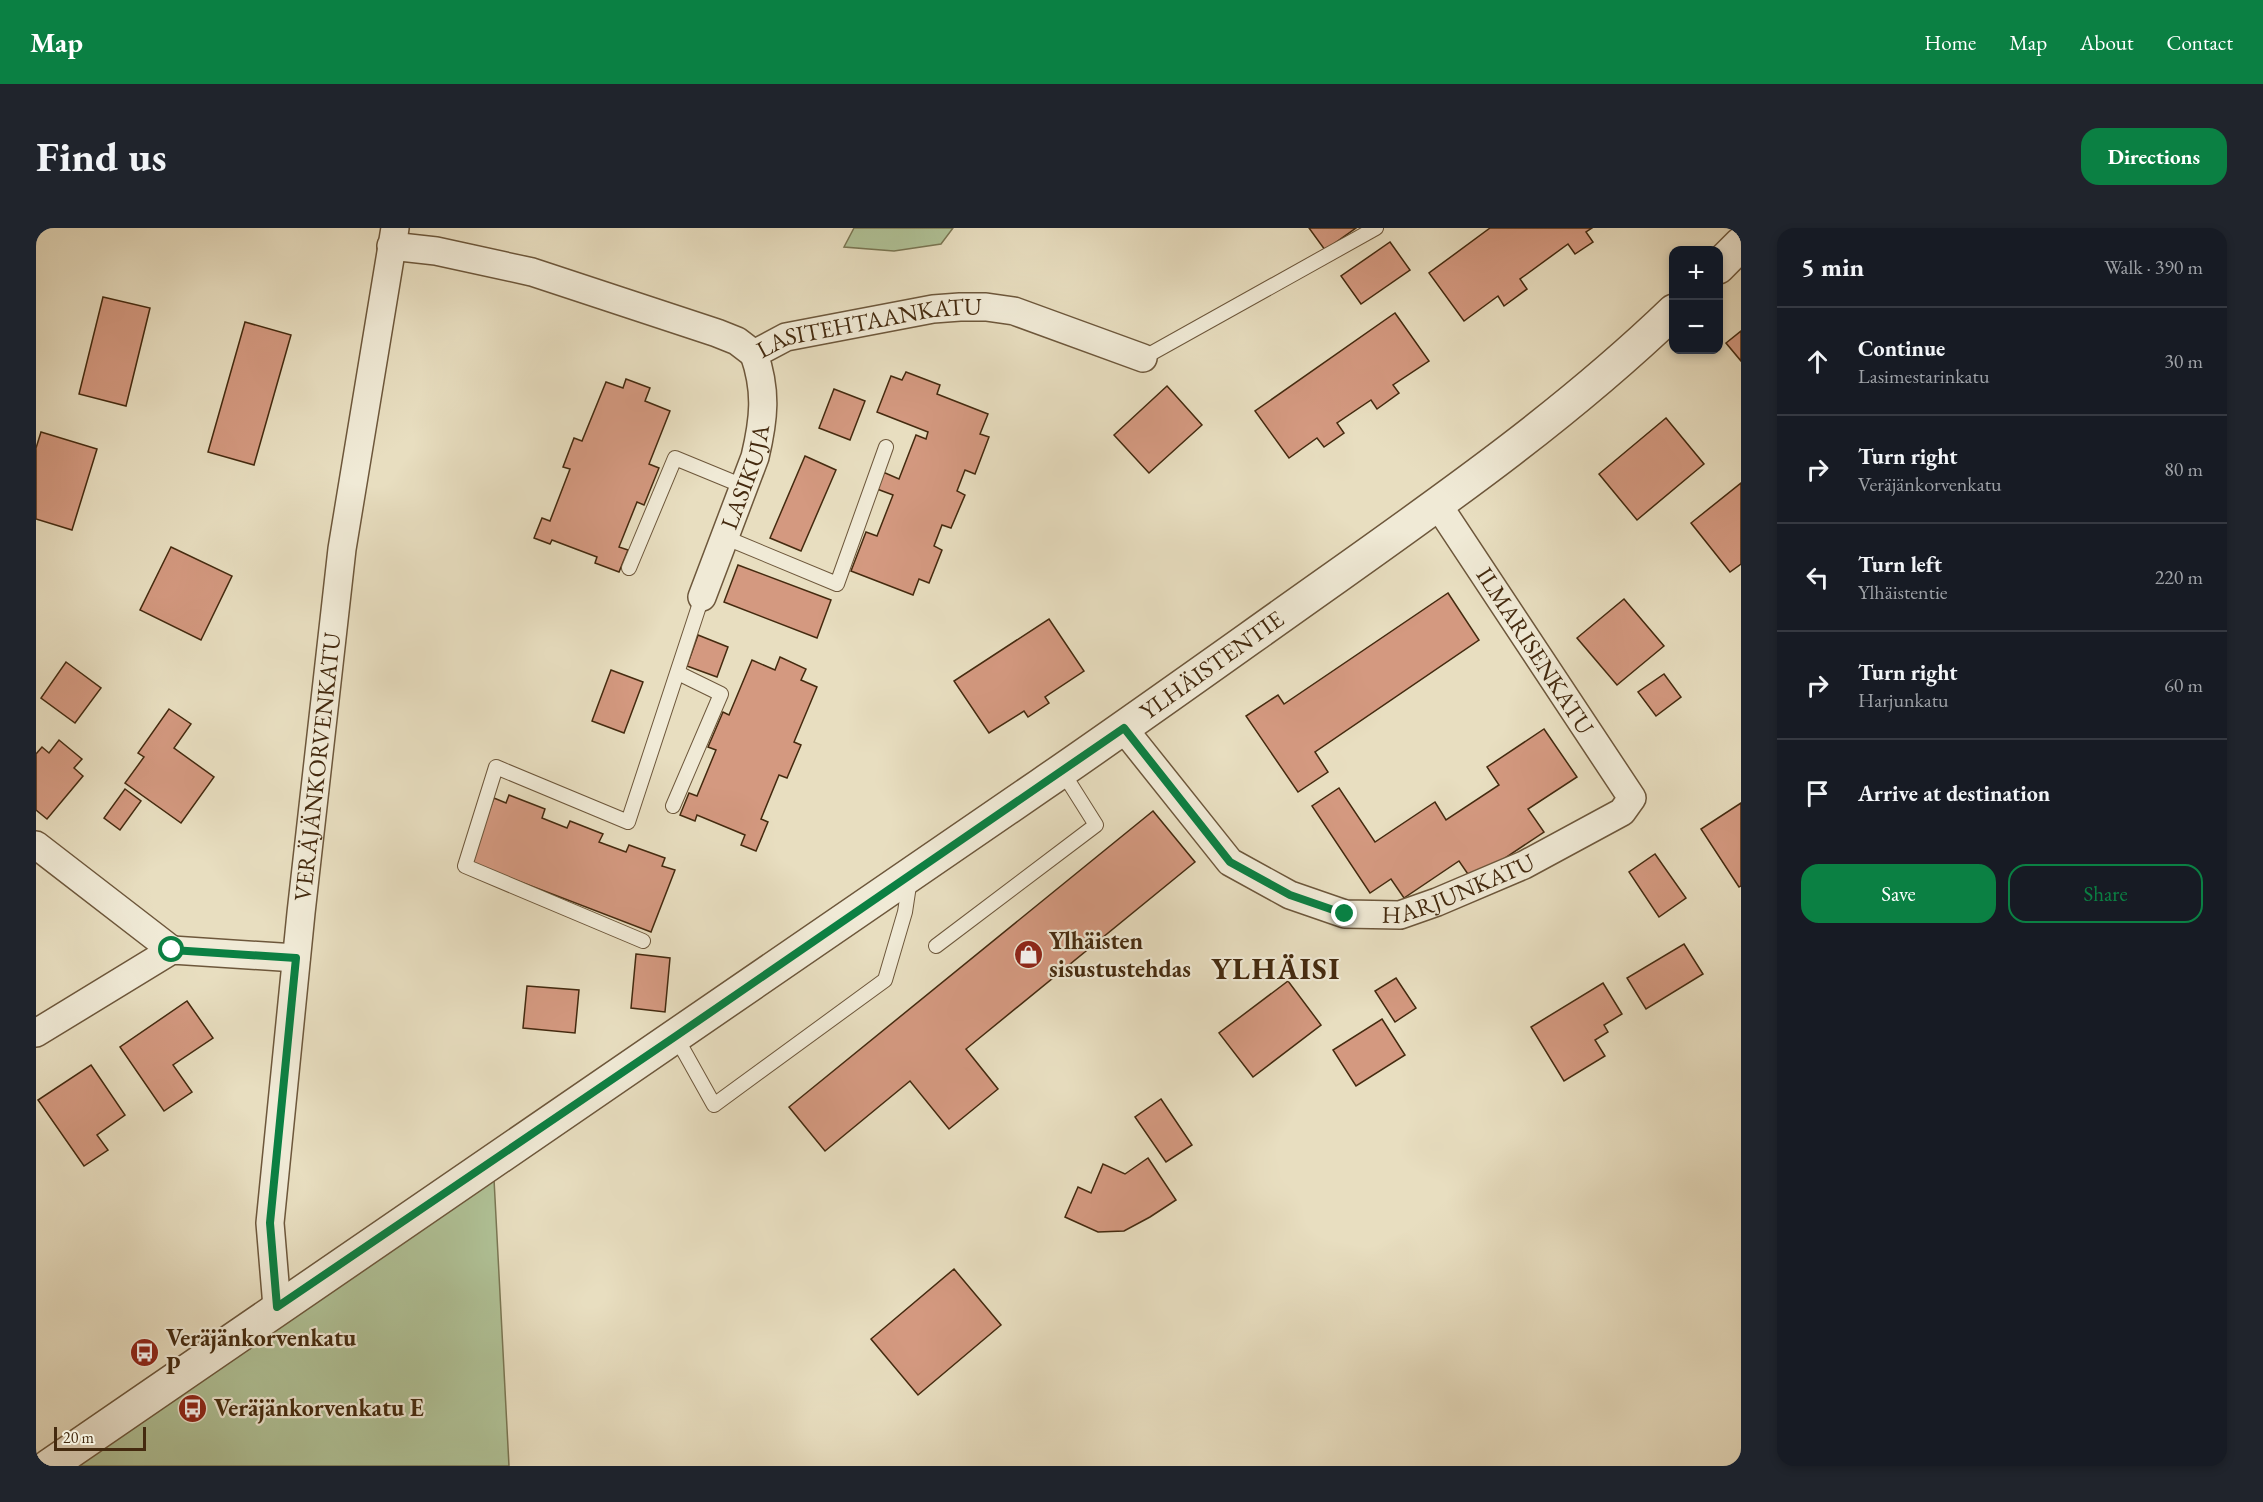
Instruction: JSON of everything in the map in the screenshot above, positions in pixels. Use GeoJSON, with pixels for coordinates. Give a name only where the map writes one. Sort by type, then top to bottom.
{"type":"FeatureCollection","features":[{"type":"Feature","properties":{"kind":"street","name":"LASITEHTAANKATU"},"geometry":{"type":"LineString","coordinates":[[393,237],[436,251],[532,272],[717,333],[737,341],[754,354],[786,337],[933,309],[986,307],[1014,311],[1143,358]]}},
{"type":"Feature","properties":{"kind":"street","name":"VERÄJÄNKORVENKATU"},"geometry":{"type":"LineString","coordinates":[[277,1307],[270,1223],[296,958],[342,549],[393,237]]}},
{"type":"Feature","properties":{"kind":"street"},"geometry":{"type":"LineString","coordinates":[[1723,263],[1741,244]]}},
{"type":"Feature","properties":{"kind":"street","name":"YLHÄISTENTIE"},"geometry":{"type":"LineString","coordinates":[[49,1466],[277,1307],[1124,728],[1438,505],[1558,413],[1669,316]]}},
{"type":"Feature","properties":{"kind":"street","name":"LASIKUJA"},"geometry":{"type":"LineString","coordinates":[[702,597],[754,457],[763,414],[764,394],[761,374],[754,354]]}},
{"type":"Feature","properties":{"kind":"street","name":"ILMARISENKATU"},"geometry":{"type":"LineString","coordinates":[[1438,505],[1632,798]]}},
{"type":"Feature","properties":{"kind":"street","name":"HARJUNKATU"},"geometry":{"type":"LineString","coordinates":[[1124,728],[1230,862],[1290,895],[1345,914],[1400,915],[1437,902],[1534,860],[1622,812],[1632,798]]}},
{"type":"Feature","properties":{"kind":"street"},"geometry":{"type":"LineString","coordinates":[[36,845],[172,950],[296,958]]}},
{"type":"Feature","properties":{"kind":"street"},"geometry":{"type":"LineString","coordinates":[[36,1034],[172,950]]}},
{"type":"Feature","properties":{"kind":"lane"},"geometry":{"type":"LineString","coordinates":[[1143,358],[1376,228]]}},
{"type":"Feature","properties":{"kind":"lane"},"geometry":{"type":"LineString","coordinates":[[724,537],[837,584],[886,447]]}},
{"type":"Feature","properties":{"kind":"lane"},"geometry":{"type":"LineString","coordinates":[[629,568],[675,458],[743,486]]}},
{"type":"Feature","properties":{"kind":"lane"},"geometry":{"type":"LineString","coordinates":[[643,941],[465,866],[496,767],[628,822],[702,597]]}},
{"type":"Feature","properties":{"kind":"lane"},"geometry":{"type":"LineString","coordinates":[[673,806],[721,694],[678,672]]}},
{"type":"Feature","properties":{"kind":"lane"},"geometry":{"type":"LineString","coordinates":[[936,946],[1096,825],[1062,771]]}},
{"type":"Feature","properties":{"kind":"lane"},"geometry":{"type":"LineString","coordinates":[[676,1036],[714,1105],[885,980],[905,912],[910,875]]}},
{"type":"Feature","properties":{"kind":"green space"},"geometry":{"type":"Polygon","coordinates":[[[854,228],[953,228],[941,244],[894,251],[844,247],[854,228]]]}},
{"type":"Feature","properties":{"kind":"green space"},"geometry":{"type":"Polygon","coordinates":[[[494,1179],[509,1466],[72,1466],[494,1179]]]}},
{"type":"Feature","properties":{"kind":"building"},"geometry":{"type":"Polygon","coordinates":[[[1309,228],[1356,228],[1325,250],[1309,228]]]}},
{"type":"Feature","properties":{"kind":"building"},"geometry":{"type":"Polygon","coordinates":[[[1490,228],[1592,228],[1586,232],[1593,242],[1575,254],[1568,244],[1520,279],[1527,289],[1504,306],[1498,296],[1464,321],[1429,273],[1490,228]]]}},
{"type":"Feature","properties":{"kind":"building"},"geometry":{"type":"Polygon","coordinates":[[[1390,242],[1410,270],[1361,304],[1341,276],[1390,242]]]}},
{"type":"Feature","properties":{"kind":"building"},"geometry":{"type":"Polygon","coordinates":[[[103,297],[150,308],[126,406],[79,394],[103,297]]]}},
{"type":"Feature","properties":{"kind":"building"},"geometry":{"type":"Polygon","coordinates":[[[1395,313],[1429,361],[1393,385],[1399,393],[1377,409],[1371,400],[1337,423],[1344,433],[1324,447],[1317,438],[1289,458],[1255,411],[1395,313]]]}},
{"type":"Feature","properties":{"kind":"building"},"geometry":{"type":"Polygon","coordinates":[[[245,322],[291,335],[254,465],[208,452],[245,322]]]}},
{"type":"Feature","properties":{"kind":"building"},"geometry":{"type":"Polygon","coordinates":[[[1741,331],[1741,361],[1726,343],[1741,331]]]}},
{"type":"Feature","properties":{"kind":"building"},"geometry":{"type":"Polygon","coordinates":[[[906,372],[940,385],[937,394],[988,414],[980,434],[989,437],[975,474],[965,470],[957,491],[965,495],[951,528],[942,525],[934,546],[942,550],[929,583],[919,579],[913,595],[851,571],[866,532],[877,536],[893,495],[877,489],[883,472],[899,479],[916,435],[926,439],[928,432],[877,412],[891,376],[902,380],[906,372]]]}},
{"type":"Feature","properties":{"kind":"building"},"geometry":{"type":"Polygon","coordinates":[[[626,379],[650,388],[645,401],[670,411],[649,464],[659,468],[644,505],[637,502],[619,547],[628,550],[619,572],[595,563],[597,557],[552,540],[550,544],[534,538],[542,518],[550,521],[570,469],[563,467],[574,438],[582,441],[606,382],[623,388],[626,379]]]}},
{"type":"Feature","properties":{"kind":"building"},"geometry":{"type":"Polygon","coordinates":[[[1167,386],[1202,425],[1149,473],[1114,435],[1167,386]]]}},
{"type":"Feature","properties":{"kind":"building"},"geometry":{"type":"Polygon","coordinates":[[[834,389],[865,401],[850,440],[819,428],[834,389]]]}},
{"type":"Feature","properties":{"kind":"building"},"geometry":{"type":"Polygon","coordinates":[[[1666,418],[1704,464],[1637,520],[1599,474],[1666,418]]]}},
{"type":"Feature","properties":{"kind":"building"},"geometry":{"type":"Polygon","coordinates":[[[41,432],[97,449],[72,530],[36,519],[36,448],[41,432]]]}},
{"type":"Feature","properties":{"kind":"building"},"geometry":{"type":"Polygon","coordinates":[[[805,456],[836,470],[801,551],[770,538],[805,456]]]}},
{"type":"Feature","properties":{"kind":"building"},"geometry":{"type":"Polygon","coordinates":[[[1741,483],[1741,564],[1730,572],[1691,523],[1741,483]]]}},
{"type":"Feature","properties":{"kind":"building"},"geometry":{"type":"Polygon","coordinates":[[[171,547],[232,576],[201,640],[140,610],[171,547]]]}},
{"type":"Feature","properties":{"kind":"building"},"geometry":{"type":"Polygon","coordinates":[[[738,565],[831,600],[817,638],[724,602],[738,565]]]}},
{"type":"Feature","properties":{"kind":"building"},"geometry":{"type":"Polygon","coordinates":[[[1448,593],[1479,640],[1315,752],[1328,772],[1298,792],[1246,716],[1278,695],[1284,704],[1448,593]]]}},
{"type":"Feature","properties":{"kind":"building"},"geometry":{"type":"Polygon","coordinates":[[[1624,599],[1664,646],[1617,685],[1577,638],[1624,599]]]}},
{"type":"Feature","properties":{"kind":"building"},"geometry":{"type":"Polygon","coordinates":[[[1049,619],[1084,671],[1045,697],[1049,703],[1028,717],[1024,711],[989,733],[954,681],[1049,619]]]}},
{"type":"Feature","properties":{"kind":"building"},"geometry":{"type":"Polygon","coordinates":[[[698,635],[728,647],[717,677],[687,666],[698,635]]]}},
{"type":"Feature","properties":{"kind":"building"},"geometry":{"type":"Polygon","coordinates":[[[780,657],[806,669],[801,680],[817,687],[794,742],[801,745],[787,778],[779,775],[761,819],[768,822],[756,851],[741,845],[745,835],[697,815],[695,821],[680,815],[689,793],[697,796],[716,750],[708,747],[723,712],[729,715],[752,660],[775,670],[780,657]]]}},
{"type":"Feature","properties":{"kind":"building"},"geometry":{"type":"Polygon","coordinates":[[[66,662],[101,688],[75,723],[41,698],[66,662]]]}},
{"type":"Feature","properties":{"kind":"building"},"geometry":{"type":"Polygon","coordinates":[[[611,670],[643,682],[624,733],[592,721],[611,670]]]}},
{"type":"Feature","properties":{"kind":"building"},"geometry":{"type":"Polygon","coordinates":[[[1664,674],[1681,697],[1656,716],[1638,692],[1664,674]]]}},
{"type":"Feature","properties":{"kind":"building"},"geometry":{"type":"Polygon","coordinates":[[[169,709],[191,724],[174,748],[214,777],[181,823],[125,783],[144,757],[138,753],[169,709]]]}},
{"type":"Feature","properties":{"kind":"building"},"geometry":{"type":"Polygon","coordinates":[[[1544,729],[1577,777],[1528,809],[1544,832],[1472,880],[1459,861],[1404,898],[1391,879],[1370,893],[1312,806],[1339,788],[1375,842],[1435,802],[1446,820],[1499,785],[1487,767],[1544,729]]]}},
{"type":"Feature","properties":{"kind":"building"},"geometry":{"type":"Polygon","coordinates":[[[59,740],[82,759],[74,768],[83,776],[47,819],[36,810],[36,754],[42,747],[49,753],[59,740]]]}},
{"type":"Feature","properties":{"kind":"building"},"geometry":{"type":"Polygon","coordinates":[[[125,789],[141,801],[120,830],[104,818],[125,789]]]}},
{"type":"Feature","properties":{"kind":"building"},"geometry":{"type":"Polygon","coordinates":[[[509,795],[545,809],[542,818],[567,828],[570,821],[603,834],[599,842],[626,852],[629,845],[665,858],[662,866],[675,870],[651,932],[469,862],[494,798],[506,803],[509,795]]]}},
{"type":"Feature","properties":{"kind":"building"},"geometry":{"type":"Polygon","coordinates":[[[1741,803],[1741,886],[1739,887],[1701,829],[1741,803]]]}},
{"type":"Feature","properties":{"kind":"building","name":"Ylhäisten sisustustehdas"},"geometry":{"type":"Polygon","coordinates":[[[1153,811],[1195,862],[966,1049],[998,1089],[949,1129],[910,1081],[825,1151],[789,1107],[1153,811]]]}},
{"type":"Feature","properties":{"kind":"building"},"geometry":{"type":"Polygon","coordinates":[[[1655,854],[1686,898],[1659,917],[1629,872],[1655,854]]]}},
{"type":"Feature","properties":{"kind":"building"},"geometry":{"type":"Polygon","coordinates":[[[1684,944],[1703,974],[1646,1009],[1627,978],[1684,944]]]}},
{"type":"Feature","properties":{"kind":"building"},"geometry":{"type":"Polygon","coordinates":[[[636,954],[670,958],[665,1012],[631,1008],[636,954]]]}},
{"type":"Feature","properties":{"kind":"building"},"geometry":{"type":"Polygon","coordinates":[[[1396,978],[1416,1008],[1395,1022],[1375,991],[1396,978]]]}},
{"type":"Feature","properties":{"kind":"building"},"geometry":{"type":"Polygon","coordinates":[[[1288,981],[1321,1025],[1253,1077],[1219,1033],[1288,981]]]}},
{"type":"Feature","properties":{"kind":"building"},"geometry":{"type":"Polygon","coordinates":[[[1603,983],[1622,1014],[1604,1025],[1608,1032],[1595,1040],[1605,1056],[1564,1081],[1531,1027],[1603,983]]]}},
{"type":"Feature","properties":{"kind":"building"},"geometry":{"type":"Polygon","coordinates":[[[527,986],[579,990],[575,1033],[523,1028],[527,986]]]}},
{"type":"Feature","properties":{"kind":"building"},"geometry":{"type":"Polygon","coordinates":[[[187,1001],[213,1038],[173,1065],[192,1092],[164,1111],[120,1047],[187,1001]]]}},
{"type":"Feature","properties":{"kind":"building"},"geometry":{"type":"Polygon","coordinates":[[[1382,1019],[1405,1055],[1356,1086],[1333,1050],[1382,1019]]]}},
{"type":"Feature","properties":{"kind":"building"},"geometry":{"type":"Polygon","coordinates":[[[91,1065],[125,1115],[97,1135],[108,1150],[84,1166],[38,1100],[91,1065]]]}},
{"type":"Feature","properties":{"kind":"building"},"geometry":{"type":"Polygon","coordinates":[[[1161,1099],[1192,1145],[1166,1162],[1135,1117],[1161,1099]]]}},
{"type":"Feature","properties":{"kind":"building"},"geometry":{"type":"Polygon","coordinates":[[[1148,1158],[1176,1200],[1124,1231],[1098,1232],[1065,1217],[1078,1187],[1091,1193],[1103,1164],[1125,1174],[1148,1158]]]}},
{"type":"Feature","properties":{"kind":"building"},"geometry":{"type":"Polygon","coordinates":[[[954,1269],[1001,1325],[918,1395],[871,1339],[954,1269]]]}},
{"type":"Feature","properties":{"kind":"place","name":"Ylhäisten sisustustehdas"},"geometry":{"type":"Point","coordinates":[1028,955]}},
{"type":"Feature","properties":{"kind":"place","name":"Veräjänkorvenkatu P"},"geometry":{"type":"Point","coordinates":[145,1352]}},
{"type":"Feature","properties":{"kind":"place","name":"Veräjänkorvenkatu E"},"geometry":{"type":"Point","coordinates":[193,1408]}},
{"type":"Feature","properties":{"kind":"district","name":"YLHÄISI"},"geometry":{"type":"Point","coordinates":[1276,969]}},
{"type":"Feature","properties":{"kind":"route"},"geometry":{"type":"LineString","coordinates":[[172,950],[296,958],[270,1223],[277,1307],[1124,728],[1230,862],[1290,895],[1345,914]]}}]}
